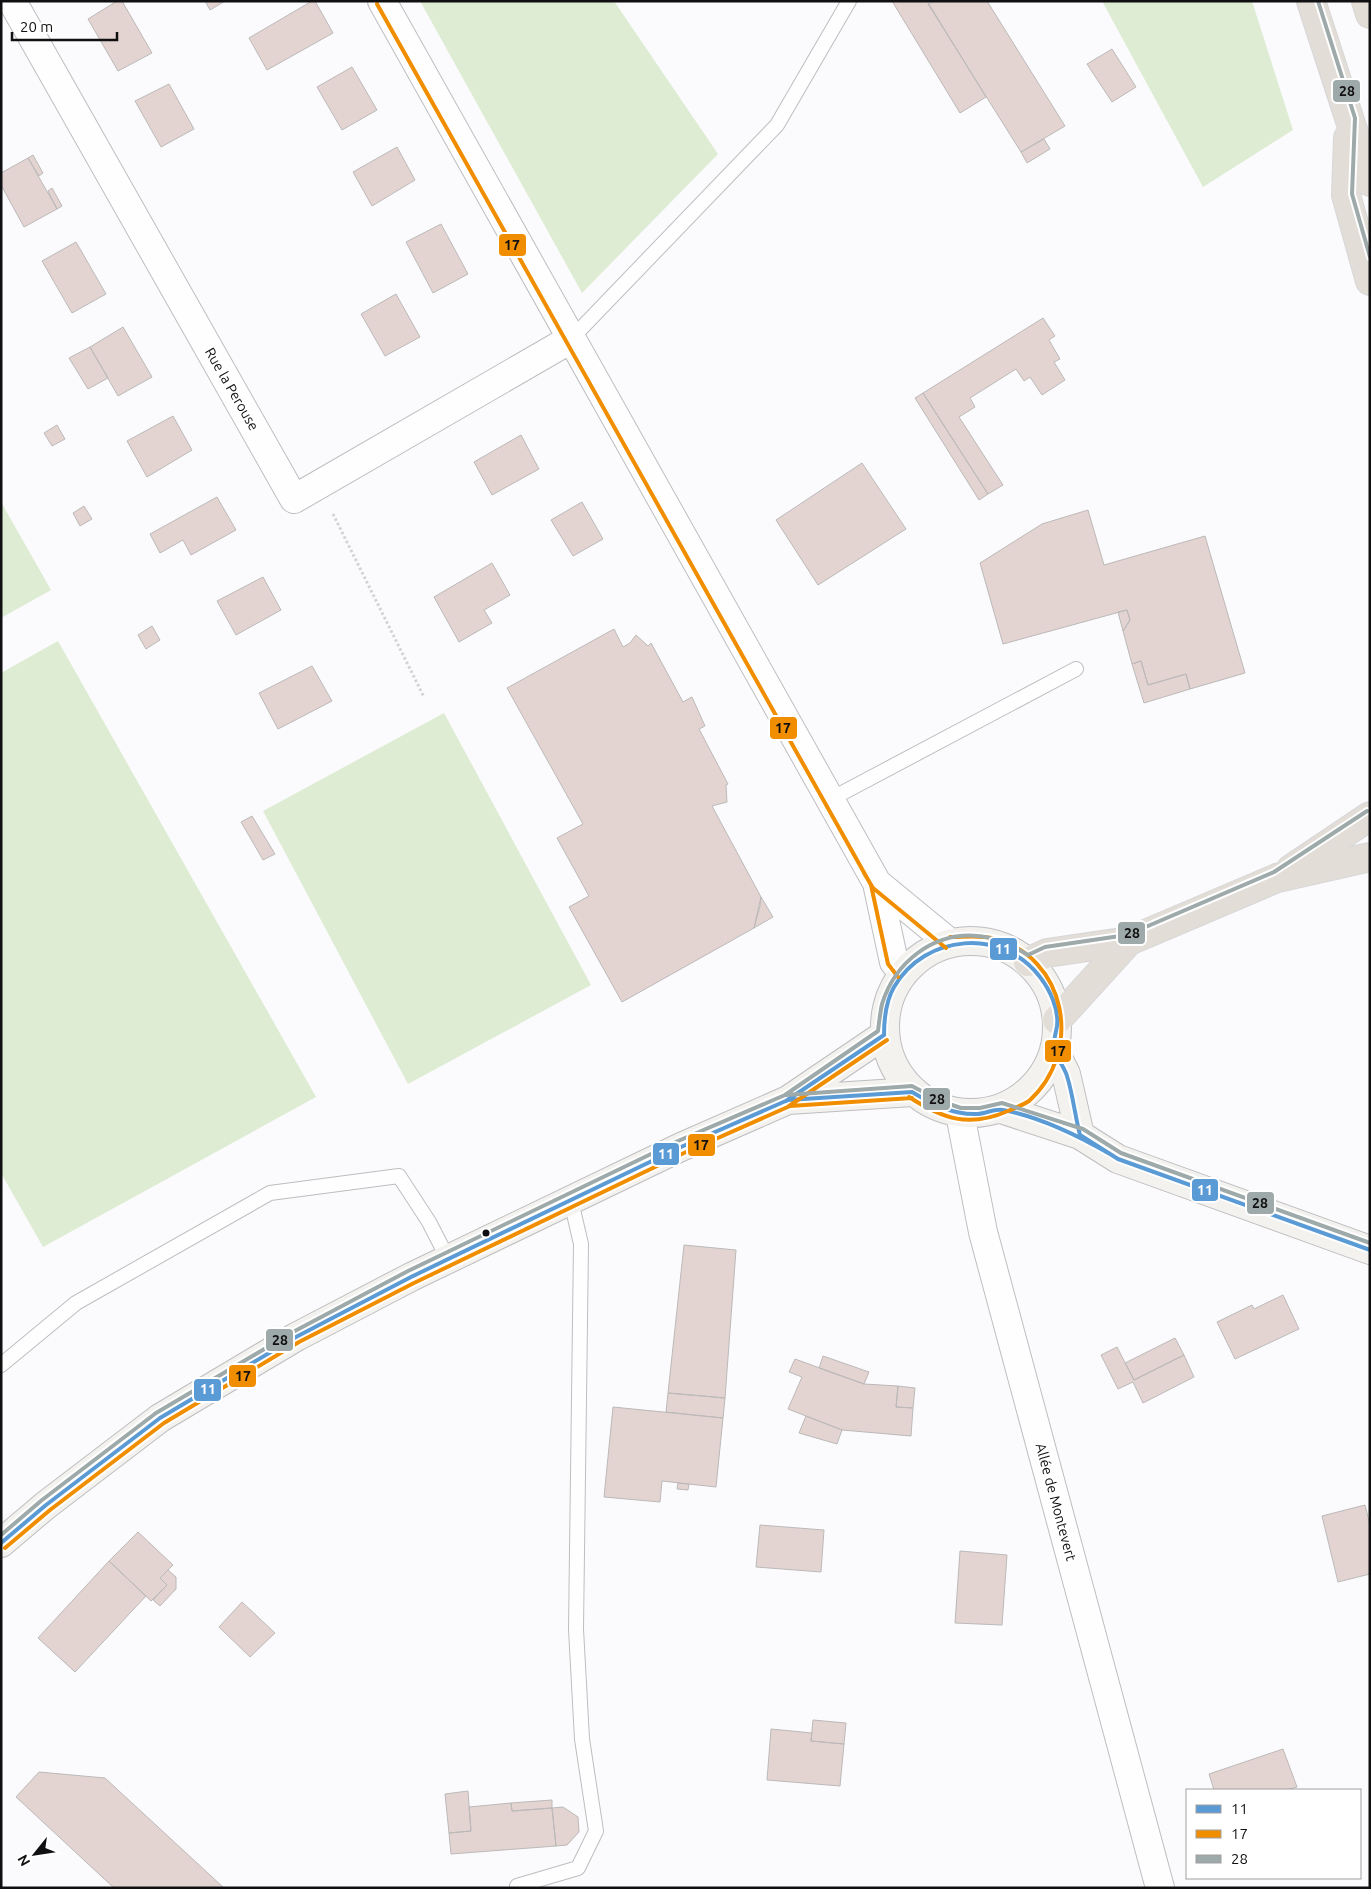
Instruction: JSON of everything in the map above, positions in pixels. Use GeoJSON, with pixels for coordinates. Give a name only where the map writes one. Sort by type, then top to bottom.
{"type":"FeatureCollection","features":[{"type":"Feature","properties":{"kind":"highway"},"geometry":{"type":"LineString","coordinates":[[1311,1],[1370,182]]}},
{"type":"Feature","properties":{"kind":"highway"},"geometry":{"type":"LineString","coordinates":[[1366,1],[1370,14]]}},
{"type":"Feature","properties":{"kind":"highway"},"geometry":{"type":"LineString","coordinates":[[1349,119],[1346,195],[1370,281]]}},
{"type":"Feature","properties":{"kind":"highway"},"geometry":{"type":"LineString","coordinates":[[1277,878],[1370,816]]}},
{"type":"Feature","properties":{"kind":"highway"},"geometry":{"type":"LineString","coordinates":[[1028,962],[1047,953],[1129,941],[1277,878],[1370,857]]}},
{"type":"Feature","properties":{"kind":"highway"},"geometry":{"type":"LineString","coordinates":[[1057,1020],[1129,941]]}},
{"type":"Feature","properties":{"kind":"main road"},"geometry":{"type":"LineString","coordinates":[[968,940],[998,945],[1028,962],[1040,975],[1049,991],[1057,1020],[1054,1050],[1047,1068],[1037,1084],[1020,1099],[1001,1109],[980,1114],[960,1114],[937,1107],[912,1092],[892,1063],[884,1035],[887,1002],[903,973],[922,955],[950,943],[968,940]]}},
{"type":"Feature","properties":{"kind":"main road"},"geometry":{"type":"LineString","coordinates":[[1,1543],[46,1505],[160,1418],[296,1337],[448,1259],[681,1147],[788,1100],[884,1035]]}},
{"type":"Feature","properties":{"kind":"main road"},"geometry":{"type":"LineString","coordinates":[[1054,1050],[1066,1074],[1080,1135]]}},
{"type":"Feature","properties":{"kind":"main road"},"geometry":{"type":"LineString","coordinates":[[788,1100],[912,1092]]}},
{"type":"Feature","properties":{"kind":"main road"},"geometry":{"type":"LineString","coordinates":[[1001,1109],[1080,1135],[1118,1159],[1370,1250]]}},
{"type":"Feature","properties":{"kind":"street","name":"Rue la Perouse"},"geometry":{"type":"LineString","coordinates":[[12,1],[294,499],[571,339]]}},
{"type":"Feature","properties":{"kind":"street"},"geometry":{"type":"LineString","coordinates":[[382,1],[877,883],[894,962],[903,973]]}},
{"type":"Feature","properties":{"kind":"street"},"geometry":{"type":"LineString","coordinates":[[877,883],[950,943]]}},
{"type":"Feature","properties":{"kind":"street","name":"Allée de Montevert"},"geometry":{"type":"LineString","coordinates":[[960,1114],[983,1232],[1160,1888]]}},
{"type":"Feature","properties":{"kind":"lane"},"geometry":{"type":"LineString","coordinates":[[571,339],[777,125],[849,1]]}},
{"type":"Feature","properties":{"kind":"lane"},"geometry":{"type":"LineString","coordinates":[[829,800],[1076,669]]}},
{"type":"Feature","properties":{"kind":"lane"},"geometry":{"type":"LineString","coordinates":[[1,1365],[76,1303],[270,1193],[399,1176],[429,1222],[448,1259]]}},
{"type":"Feature","properties":{"kind":"lane"},"geometry":{"type":"LineString","coordinates":[[517,1886],[578,1868],[596,1831],[582,1739],[576,1629],[581,1244],[571,1200]]}},
{"type":"Feature","properties":{"kind":"path"},"geometry":{"type":"LineString","coordinates":[[319,485],[424,697]]}},
{"type":"Feature","properties":{"kind":"green space"},"geometry":{"type":"Polygon","coordinates":[[[420,1],[614,1],[718,154],[582,293],[420,1]]]}},
{"type":"Feature","properties":{"kind":"green space"},"geometry":{"type":"Polygon","coordinates":[[[1102,1],[1252,1],[1293,130],[1203,187],[1102,1]]]}},
{"type":"Feature","properties":{"kind":"green space"},"geometry":{"type":"Polygon","coordinates":[[[1,502],[51,590],[1,618],[1,502]]]}},
{"type":"Feature","properties":{"kind":"green space"},"geometry":{"type":"Polygon","coordinates":[[[58,641],[316,1097],[43,1247],[1,1173],[1,673],[58,641]]]}},
{"type":"Feature","properties":{"kind":"green space"},"geometry":{"type":"Polygon","coordinates":[[[444,713],[591,985],[408,1084],[263,811],[444,713]]]}},
{"type":"Feature","properties":{"kind":"building"},"geometry":{"type":"Polygon","coordinates":[[[117,1],[122,1],[152,53],[118,71],[88,19],[117,1]]]}},
{"type":"Feature","properties":{"kind":"building"},"geometry":{"type":"Polygon","coordinates":[[[205,1],[225,1],[210,10],[205,1]]]}},
{"type":"Feature","properties":{"kind":"building"},"geometry":{"type":"Polygon","coordinates":[[[315,1],[333,33],[267,70],[249,38],[315,1]]]}},
{"type":"Feature","properties":{"kind":"building"},"geometry":{"type":"Polygon","coordinates":[[[892,1],[927,1],[986,97],[960,113],[892,1]]]}},
{"type":"Feature","properties":{"kind":"building"},"geometry":{"type":"Polygon","coordinates":[[[933,1],[987,1],[1065,126],[1021,152],[928,4],[933,1]]]}},
{"type":"Feature","properties":{"kind":"building"},"geometry":{"type":"Polygon","coordinates":[[[1112,49],[1136,87],[1112,102],[1087,64],[1112,49]]]}},
{"type":"Feature","properties":{"kind":"building"},"geometry":{"type":"Polygon","coordinates":[[[352,67],[377,110],[342,130],[317,87],[352,67]]]}},
{"type":"Feature","properties":{"kind":"building"},"geometry":{"type":"Polygon","coordinates":[[[169,84],[194,129],[161,147],[135,101],[169,84]]]}},
{"type":"Feature","properties":{"kind":"building"},"geometry":{"type":"Polygon","coordinates":[[[1044,139],[1050,149],[1027,163],[1021,152],[1044,139]]]}},
{"type":"Feature","properties":{"kind":"building"},"geometry":{"type":"Polygon","coordinates":[[[397,147],[415,180],[372,206],[353,172],[397,147]]]}},
{"type":"Feature","properties":{"kind":"building"},"geometry":{"type":"Polygon","coordinates":[[[33,155],[43,173],[39,176],[28,158],[33,155]]]}},
{"type":"Feature","properties":{"kind":"building"},"geometry":{"type":"Polygon","coordinates":[[[28,158],[57,209],[24,227],[1,185],[1,173],[28,158]]]}},
{"type":"Feature","properties":{"kind":"building"},"geometry":{"type":"Polygon","coordinates":[[[52,188],[62,206],[57,209],[48,191],[52,188]]]}},
{"type":"Feature","properties":{"kind":"building"},"geometry":{"type":"Polygon","coordinates":[[[441,224],[468,274],[433,293],[406,242],[441,224]]]}},
{"type":"Feature","properties":{"kind":"building"},"geometry":{"type":"Polygon","coordinates":[[[76,242],[106,294],[72,313],[42,261],[76,242]]]}},
{"type":"Feature","properties":{"kind":"building"},"geometry":{"type":"Polygon","coordinates":[[[396,294],[420,337],[385,356],[361,314],[396,294]]]}},
{"type":"Feature","properties":{"kind":"building"},"geometry":{"type":"Polygon","coordinates":[[[1043,318],[1055,336],[1049,340],[1060,359],[1054,362],[1065,380],[1042,395],[1030,377],[1024,381],[1016,369],[970,398],[975,407],[959,417],[1003,485],[988,494],[923,393],[1043,318]]]}},
{"type":"Feature","properties":{"kind":"building"},"geometry":{"type":"Polygon","coordinates":[[[123,327],[152,377],[118,396],[90,347],[123,327]]]}},
{"type":"Feature","properties":{"kind":"building"},"geometry":{"type":"Polygon","coordinates":[[[90,347],[108,378],[88,389],[69,358],[90,347]]]}},
{"type":"Feature","properties":{"kind":"building"},"geometry":{"type":"Polygon","coordinates":[[[923,393],[988,494],[979,500],[915,398],[923,393]]]}},
{"type":"Feature","properties":{"kind":"building"},"geometry":{"type":"Polygon","coordinates":[[[173,416],[192,450],[147,477],[127,441],[173,416]]]}},
{"type":"Feature","properties":{"kind":"building"},"geometry":{"type":"Polygon","coordinates":[[[57,425],[65,439],[52,446],[44,433],[57,425]]]}},
{"type":"Feature","properties":{"kind":"building"},"geometry":{"type":"Polygon","coordinates":[[[521,435],[539,469],[492,495],[474,462],[521,435]]]}},
{"type":"Feature","properties":{"kind":"building"},"geometry":{"type":"Polygon","coordinates":[[[862,463],[906,529],[818,585],[776,520],[862,463]]]}},
{"type":"Feature","properties":{"kind":"building"},"geometry":{"type":"Polygon","coordinates":[[[217,497],[236,530],[191,555],[183,540],[160,553],[150,534],[217,497]]]}},
{"type":"Feature","properties":{"kind":"building"},"geometry":{"type":"Polygon","coordinates":[[[582,502],[603,539],[573,556],[551,520],[582,502]]]}},
{"type":"Feature","properties":{"kind":"building"},"geometry":{"type":"Polygon","coordinates":[[[84,506],[92,519],[80,526],[73,513],[84,506]]]}},
{"type":"Feature","properties":{"kind":"building"},"geometry":{"type":"Polygon","coordinates":[[[1088,510],[1104,565],[1205,536],[1245,673],[1190,689],[1186,674],[1148,685],[1141,661],[1132,664],[1123,631],[1130,620],[1127,610],[1003,644],[980,563],[1042,524],[1088,510]]]}},
{"type":"Feature","properties":{"kind":"building"},"geometry":{"type":"Polygon","coordinates":[[[492,563],[510,595],[484,610],[492,623],[459,642],[434,597],[492,563]]]}},
{"type":"Feature","properties":{"kind":"building"},"geometry":{"type":"Polygon","coordinates":[[[263,577],[281,610],[236,635],[217,601],[263,577]]]}},
{"type":"Feature","properties":{"kind":"building"},"geometry":{"type":"Polygon","coordinates":[[[1127,610],[1130,620],[1123,631],[1118,612],[1127,610]]]}},
{"type":"Feature","properties":{"kind":"building"},"geometry":{"type":"Polygon","coordinates":[[[152,626],[160,640],[146,649],[138,635],[152,626]]]}},
{"type":"Feature","properties":{"kind":"building"},"geometry":{"type":"Polygon","coordinates":[[[614,629],[623,647],[630,643],[636,635],[648,646],[651,643],[683,702],[692,697],[705,726],[699,729],[728,784],[726,785],[727,802],[712,806],[761,897],[754,928],[622,1002],[569,907],[589,896],[557,838],[583,824],[507,688],[614,629]]]}},
{"type":"Feature","properties":{"kind":"building"},"geometry":{"type":"Polygon","coordinates":[[[1141,661],[1148,685],[1186,674],[1190,689],[1144,703],[1132,664],[1141,661]]]}},
{"type":"Feature","properties":{"kind":"building"},"geometry":{"type":"Polygon","coordinates":[[[312,666],[332,701],[278,729],[259,693],[312,666]]]}},
{"type":"Feature","properties":{"kind":"building"},"geometry":{"type":"Polygon","coordinates":[[[252,816],[275,854],[263,860],[241,822],[252,816]]]}},
{"type":"Feature","properties":{"kind":"building"},"geometry":{"type":"Polygon","coordinates":[[[761,897],[773,917],[754,928],[760,906],[761,897]]]}},
{"type":"Feature","properties":{"kind":"building"},"geometry":{"type":"Polygon","coordinates":[[[684,1245],[736,1250],[725,1398],[668,1393],[684,1245]]]}},
{"type":"Feature","properties":{"kind":"building"},"geometry":{"type":"Polygon","coordinates":[[[1283,1295],[1299,1329],[1235,1359],[1217,1322],[1252,1305],[1254,1309],[1283,1295]]]}},
{"type":"Feature","properties":{"kind":"building"},"geometry":{"type":"Polygon","coordinates":[[[1175,1338],[1184,1355],[1134,1380],[1125,1363],[1175,1338]]]}},
{"type":"Feature","properties":{"kind":"building"},"geometry":{"type":"Polygon","coordinates":[[[1117,1347],[1134,1380],[1184,1355],[1194,1377],[1143,1403],[1133,1382],[1118,1389],[1101,1355],[1117,1347]]]}},
{"type":"Feature","properties":{"kind":"building"},"geometry":{"type":"Polygon","coordinates":[[[823,1356],[869,1372],[864,1384],[819,1368],[823,1356]]]}},
{"type":"Feature","properties":{"kind":"building"},"geometry":{"type":"Polygon","coordinates":[[[795,1359],[864,1384],[898,1386],[896,1407],[913,1408],[911,1436],[842,1430],[788,1409],[802,1377],[789,1372],[795,1359]]]}},
{"type":"Feature","properties":{"kind":"building"},"geometry":{"type":"Polygon","coordinates":[[[898,1386],[915,1388],[913,1408],[896,1407],[898,1386]]]}},
{"type":"Feature","properties":{"kind":"building"},"geometry":{"type":"Polygon","coordinates":[[[668,1393],[725,1398],[723,1418],[666,1412],[668,1393]]]}},
{"type":"Feature","properties":{"kind":"building"},"geometry":{"type":"Polygon","coordinates":[[[613,1407],[723,1418],[716,1487],[662,1481],[660,1502],[604,1497],[613,1407]]]}},
{"type":"Feature","properties":{"kind":"building"},"geometry":{"type":"Polygon","coordinates":[[[806,1416],[842,1430],[837,1444],[799,1433],[806,1416]]]}},
{"type":"Feature","properties":{"kind":"building"},"geometry":{"type":"Polygon","coordinates":[[[678,1483],[689,1484],[688,1490],[677,1489],[678,1483]]]}},
{"type":"Feature","properties":{"kind":"building"},"geometry":{"type":"Polygon","coordinates":[[[1365,1505],[1370,1525],[1370,1574],[1338,1582],[1322,1516],[1365,1505]]]}},
{"type":"Feature","properties":{"kind":"building"},"geometry":{"type":"Polygon","coordinates":[[[760,1525],[824,1530],[821,1572],[756,1567],[760,1525]]]}},
{"type":"Feature","properties":{"kind":"building"},"geometry":{"type":"Polygon","coordinates":[[[138,1532],[173,1565],[160,1578],[167,1585],[151,1601],[109,1561],[138,1532]]]}},
{"type":"Feature","properties":{"kind":"building"},"geometry":{"type":"Polygon","coordinates":[[[960,1551],[1007,1555],[1002,1625],[955,1623],[960,1551]]]}},
{"type":"Feature","properties":{"kind":"building"},"geometry":{"type":"Polygon","coordinates":[[[109,1561],[146,1596],[75,1672],[38,1638],[109,1561]]]}},
{"type":"Feature","properties":{"kind":"building"},"geometry":{"type":"Polygon","coordinates":[[[168,1570],[176,1577],[176,1589],[160,1606],[153,1600],[167,1585],[160,1578],[168,1570]]]}},
{"type":"Feature","properties":{"kind":"building"},"geometry":{"type":"Polygon","coordinates":[[[242,1602],[275,1633],[250,1657],[219,1627],[242,1602]]]}},
{"type":"Feature","properties":{"kind":"building"},"geometry":{"type":"Polygon","coordinates":[[[813,1720],[846,1723],[844,1744],[811,1741],[813,1720]]]}},
{"type":"Feature","properties":{"kind":"building"},"geometry":{"type":"Polygon","coordinates":[[[771,1729],[812,1733],[811,1741],[844,1744],[840,1786],[767,1780],[771,1729]]]}},
{"type":"Feature","properties":{"kind":"building"},"geometry":{"type":"Polygon","coordinates":[[[1283,1749],[1297,1787],[1290,1789],[1214,1789],[1209,1774],[1283,1749]]]}},
{"type":"Feature","properties":{"kind":"building"},"geometry":{"type":"Polygon","coordinates":[[[39,1772],[105,1778],[224,1888],[114,1888],[16,1797],[39,1772]]]}},
{"type":"Feature","properties":{"kind":"building"},"geometry":{"type":"Polygon","coordinates":[[[468,1791],[471,1831],[449,1833],[445,1794],[468,1791]]]}},
{"type":"Feature","properties":{"kind":"building"},"geometry":{"type":"Polygon","coordinates":[[[552,1800],[552,1808],[512,1811],[511,1803],[552,1800]]]}},
{"type":"Feature","properties":{"kind":"building"},"geometry":{"type":"Polygon","coordinates":[[[511,1803],[512,1811],[552,1808],[556,1846],[451,1854],[449,1833],[471,1831],[469,1807],[511,1803]]]}},
{"type":"Feature","properties":{"kind":"building"},"geometry":{"type":"Polygon","coordinates":[[[563,1807],[578,1817],[579,1832],[567,1845],[556,1846],[552,1808],[563,1807]]]}},
{"type":"Feature","properties":{"kind":"transit line","name":"28"},"geometry":{"type":"LineString","coordinates":[[1318,1],[1355,118],[1352,194],[1370,257]]}},
{"type":"Feature","properties":{"kind":"transit line","name":"17"},"geometry":{"type":"LineString","coordinates":[[377,4],[871,885],[888,964],[898,977]]}},
{"type":"Feature","properties":{"kind":"transit line","name":"28"},"geometry":{"type":"LineString","coordinates":[[1,1535],[42,1500],[156,1413],[293,1332],[408,1271],[678,1141],[785,1095],[878,1031],[882,1004],[896,975],[906,963],[931,945],[961,936],[978,936],[998,940],[1028,955],[1045,947],[1127,935],[1274,872],[1367,811]]}},
{"type":"Feature","properties":{"kind":"transit line","name":"17"},"geometry":{"type":"LineString","coordinates":[[864,873],[873,888],[946,948]]}},
{"type":"Feature","properties":{"kind":"transit line","name":"17"},"geometry":{"type":"LineString","coordinates":[[909,1097],[933,1111],[957,1119],[969,1120],[994,1116],[1029,1101],[1046,1080],[1057,1057],[1061,1032],[1059,1007],[1051,984],[1037,964],[1017,948],[992,938],[976,936],[950,937]]}},
{"type":"Feature","properties":{"kind":"transit line","name":"11"},"geometry":{"type":"LineString","coordinates":[[884,1035],[886,1010],[894,987],[908,969],[925,956],[944,947],[964,943],[985,944],[1006,950],[1024,961],[1040,977],[1053,1000],[1057,1013],[1054,1048],[1067,1076],[1080,1135],[1118,1159],[1370,1250]]}},
{"type":"Feature","properties":{"kind":"transit line","name":"11"},"geometry":{"type":"LineString","coordinates":[[786,1101],[884,1035]]}},
{"type":"Feature","properties":{"kind":"transit line","name":"17"},"geometry":{"type":"LineString","coordinates":[[789,1106],[887,1040]]}},
{"type":"Feature","properties":{"kind":"transit line","name":"28"},"geometry":{"type":"LineString","coordinates":[[786,1095],[912,1086],[940,1101],[961,1108],[980,1108],[1002,1103],[1083,1129],[1121,1153],[1370,1243]]}},
{"type":"Feature","properties":{"kind":"transit line","name":"11"},"geometry":{"type":"LineString","coordinates":[[912,1092],[935,1104],[960,1113],[980,1114],[1000,1110],[1031,1117],[1085,1140],[1110,1154]]}},
{"type":"Feature","properties":{"kind":"transit line","name":"11"},"geometry":{"type":"LineString","coordinates":[[1,1543],[46,1505],[160,1418],[296,1337],[411,1277],[681,1147],[788,1100],[912,1092]]}},
{"type":"Feature","properties":{"kind":"transit line","name":"17"},"geometry":{"type":"LineString","coordinates":[[5,1548],[50,1510],[164,1423],[299,1342],[414,1283],[684,1153],[790,1106],[912,1098]]}}]}
